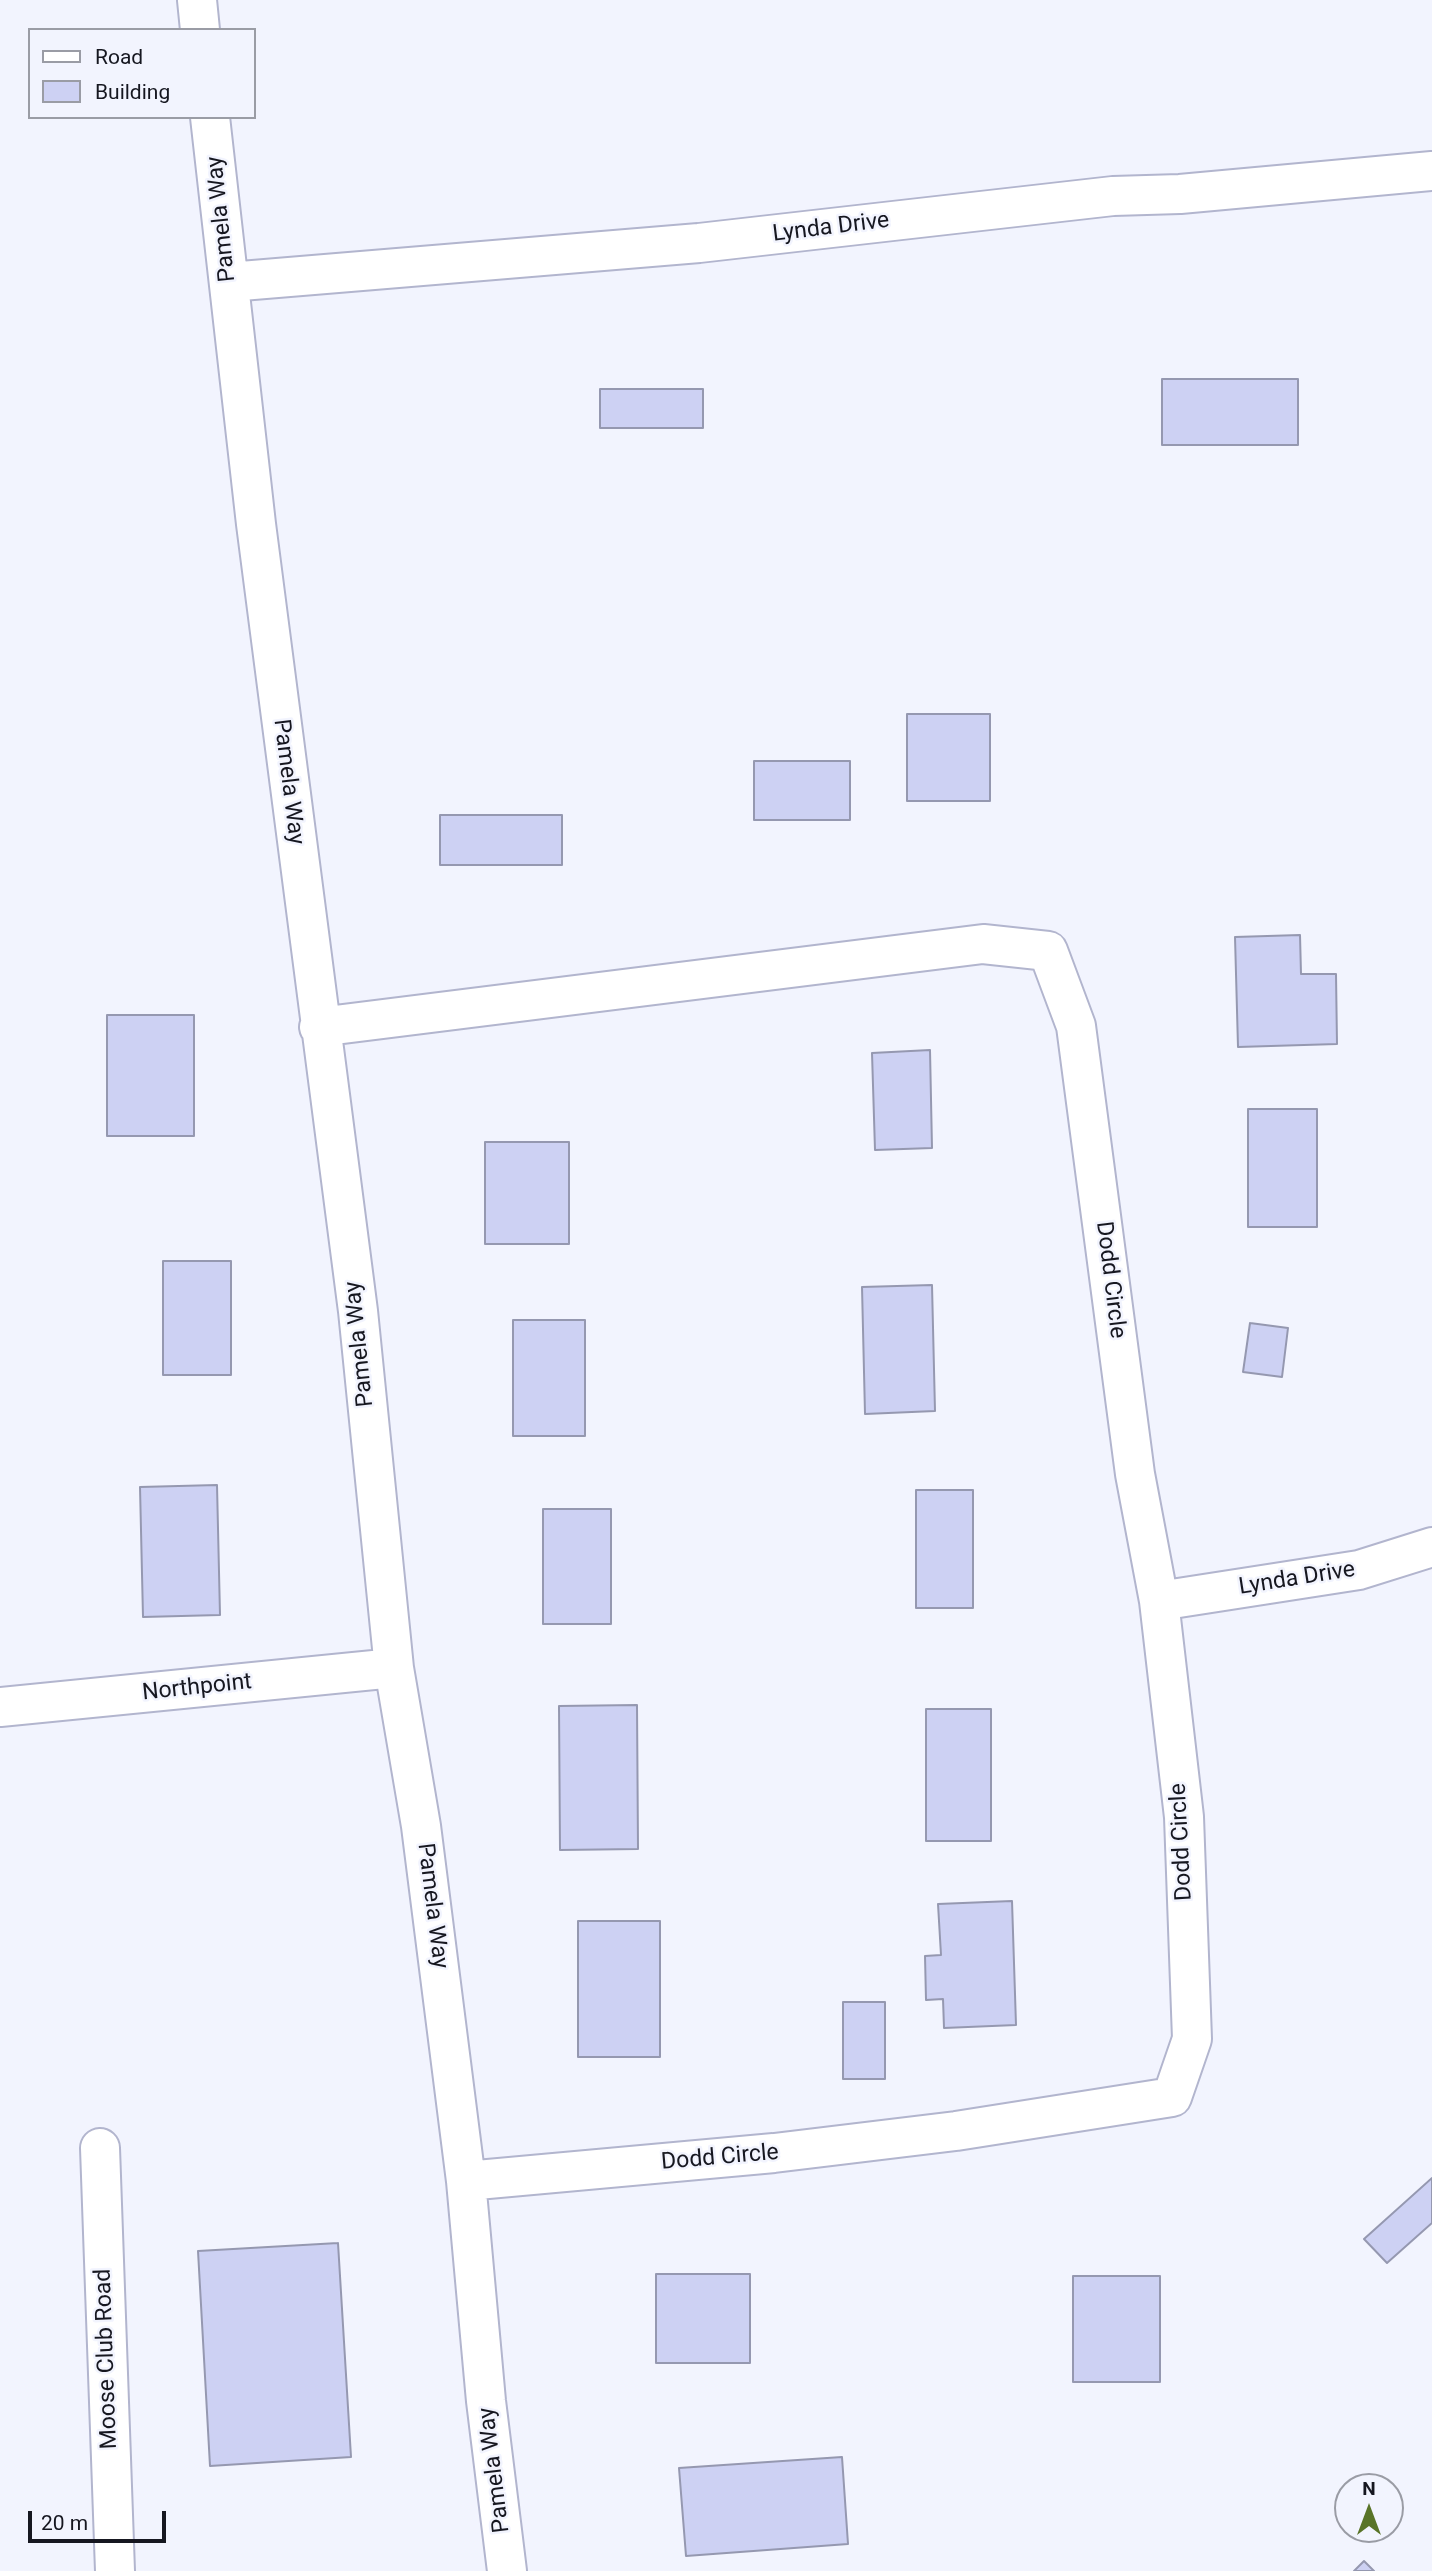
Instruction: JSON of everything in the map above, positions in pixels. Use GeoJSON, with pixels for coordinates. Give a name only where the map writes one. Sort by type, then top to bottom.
{"type":"FeatureCollection","features":[{"type":"Feature","properties":{"kind":"street"},"geometry":{"type":"LineString","coordinates":[[197,0],[200,28]]}},
{"type":"Feature","properties":{"kind":"street","name":"Pamela Way"},"geometry":{"type":"LineString","coordinates":[[210,119],[257,538],[358,1311],[394,1668],[421,1826],[466,2181],[486,2402],[507,2571]]}},
{"type":"Feature","properties":{"kind":"street","name":"Lynda Drive"},"geometry":{"type":"LineString","coordinates":[[229,282],[699,243],[1113,196],[1180,194],[1432,171]]}},
{"type":"Feature","properties":{"kind":"street","name":"Dodd Circle"},"geometry":{"type":"LineString","coordinates":[[319,1027],[983,944],[1048,951],[1076,1026],[1135,1474],[1158,1601],[1184,1817],[1192,2039],[1171,2097],[956,2131],[774,2153],[466,2181]]}},
{"type":"Feature","properties":{"kind":"street","name":"Lynda Drive"},"geometry":{"type":"LineString","coordinates":[[1158,1601],[1359,1570],[1432,1546]]}},
{"type":"Feature","properties":{"kind":"street","name":"Northpoint"},"geometry":{"type":"LineString","coordinates":[[0,1707],[394,1668]]}},
{"type":"Feature","properties":{"kind":"street","name":"Moose Club Road"},"geometry":{"type":"LineString","coordinates":[[100,2148],[115,2571]]}},
{"type":"Feature","properties":{"kind":"building"},"geometry":{"type":"Polygon","coordinates":[[[1162,379],[1298,379],[1298,445],[1162,445],[1162,379]]]}},
{"type":"Feature","properties":{"kind":"building"},"geometry":{"type":"Polygon","coordinates":[[[600,389],[703,389],[703,428],[600,428],[600,389]]]}},
{"type":"Feature","properties":{"kind":"building"},"geometry":{"type":"Polygon","coordinates":[[[907,714],[990,714],[990,801],[907,801],[907,714]]]}},
{"type":"Feature","properties":{"kind":"building"},"geometry":{"type":"Polygon","coordinates":[[[754,761],[850,761],[850,820],[754,820],[754,761]]]}},
{"type":"Feature","properties":{"kind":"building"},"geometry":{"type":"Polygon","coordinates":[[[440,815],[562,815],[562,865],[440,865],[440,815]]]}},
{"type":"Feature","properties":{"kind":"building"},"geometry":{"type":"Polygon","coordinates":[[[1300,935],[1301,974],[1336,974],[1337,1044],[1238,1047],[1235,937],[1300,935]]]}},
{"type":"Feature","properties":{"kind":"building"},"geometry":{"type":"Polygon","coordinates":[[[107,1015],[194,1015],[194,1136],[107,1136],[107,1015]]]}},
{"type":"Feature","properties":{"kind":"building"},"geometry":{"type":"Polygon","coordinates":[[[930,1050],[932,1148],[875,1150],[872,1053],[930,1050]]]}},
{"type":"Feature","properties":{"kind":"building"},"geometry":{"type":"Polygon","coordinates":[[[1248,1109],[1317,1109],[1317,1227],[1248,1227],[1248,1109]]]}},
{"type":"Feature","properties":{"kind":"building"},"geometry":{"type":"Polygon","coordinates":[[[485,1142],[569,1142],[569,1244],[485,1244],[485,1142]]]}},
{"type":"Feature","properties":{"kind":"building"},"geometry":{"type":"Polygon","coordinates":[[[163,1261],[231,1261],[231,1375],[163,1375],[163,1261]]]}},
{"type":"Feature","properties":{"kind":"building"},"geometry":{"type":"Polygon","coordinates":[[[932,1285],[935,1411],[865,1414],[862,1287],[932,1285]]]}},
{"type":"Feature","properties":{"kind":"building"},"geometry":{"type":"Polygon","coordinates":[[[513,1320],[585,1320],[585,1436],[513,1436],[513,1320]]]}},
{"type":"Feature","properties":{"kind":"building"},"geometry":{"type":"Polygon","coordinates":[[[1250,1323],[1288,1328],[1282,1377],[1243,1372],[1250,1323]]]}},
{"type":"Feature","properties":{"kind":"building"},"geometry":{"type":"Polygon","coordinates":[[[217,1485],[220,1615],[143,1617],[140,1487],[217,1485]]]}},
{"type":"Feature","properties":{"kind":"building"},"geometry":{"type":"Polygon","coordinates":[[[916,1490],[973,1490],[973,1608],[916,1608],[916,1490]]]}},
{"type":"Feature","properties":{"kind":"building"},"geometry":{"type":"Polygon","coordinates":[[[543,1509],[611,1509],[611,1624],[543,1624],[543,1509]]]}},
{"type":"Feature","properties":{"kind":"building"},"geometry":{"type":"Polygon","coordinates":[[[637,1705],[638,1849],[560,1850],[559,1706],[637,1705]]]}},
{"type":"Feature","properties":{"kind":"building"},"geometry":{"type":"Polygon","coordinates":[[[926,1709],[991,1709],[991,1841],[926,1841],[926,1709]]]}},
{"type":"Feature","properties":{"kind":"building"},"geometry":{"type":"Polygon","coordinates":[[[1012,1901],[1016,2025],[944,2028],[943,1999],[926,2000],[925,1956],[941,1955],[938,1904],[1012,1901]]]}},
{"type":"Feature","properties":{"kind":"building"},"geometry":{"type":"Polygon","coordinates":[[[578,1921],[660,1921],[660,2057],[578,2057],[578,1921]]]}},
{"type":"Feature","properties":{"kind":"building"},"geometry":{"type":"Polygon","coordinates":[[[843,2002],[885,2002],[885,2079],[843,2079],[843,2002]]]}},
{"type":"Feature","properties":{"kind":"building"},"geometry":{"type":"Polygon","coordinates":[[[1432,2178],[1432,2223],[1387,2263],[1364,2239],[1432,2178]]]}},
{"type":"Feature","properties":{"kind":"building"},"geometry":{"type":"Polygon","coordinates":[[[338,2243],[351,2457],[210,2466],[198,2251],[338,2243]]]}},
{"type":"Feature","properties":{"kind":"building"},"geometry":{"type":"Polygon","coordinates":[[[656,2274],[750,2274],[750,2363],[656,2363],[656,2274]]]}},
{"type":"Feature","properties":{"kind":"building"},"geometry":{"type":"Polygon","coordinates":[[[1073,2276],[1160,2276],[1160,2382],[1073,2382],[1073,2276]]]}},
{"type":"Feature","properties":{"kind":"building"},"geometry":{"type":"Polygon","coordinates":[[[842,2457],[848,2544],[686,2556],[679,2468],[842,2457]]]}},
{"type":"Feature","properties":{"kind":"building"},"geometry":{"type":"Polygon","coordinates":[[[1364,2561],[1374,2571],[1354,2571],[1364,2561]]]}}]}
